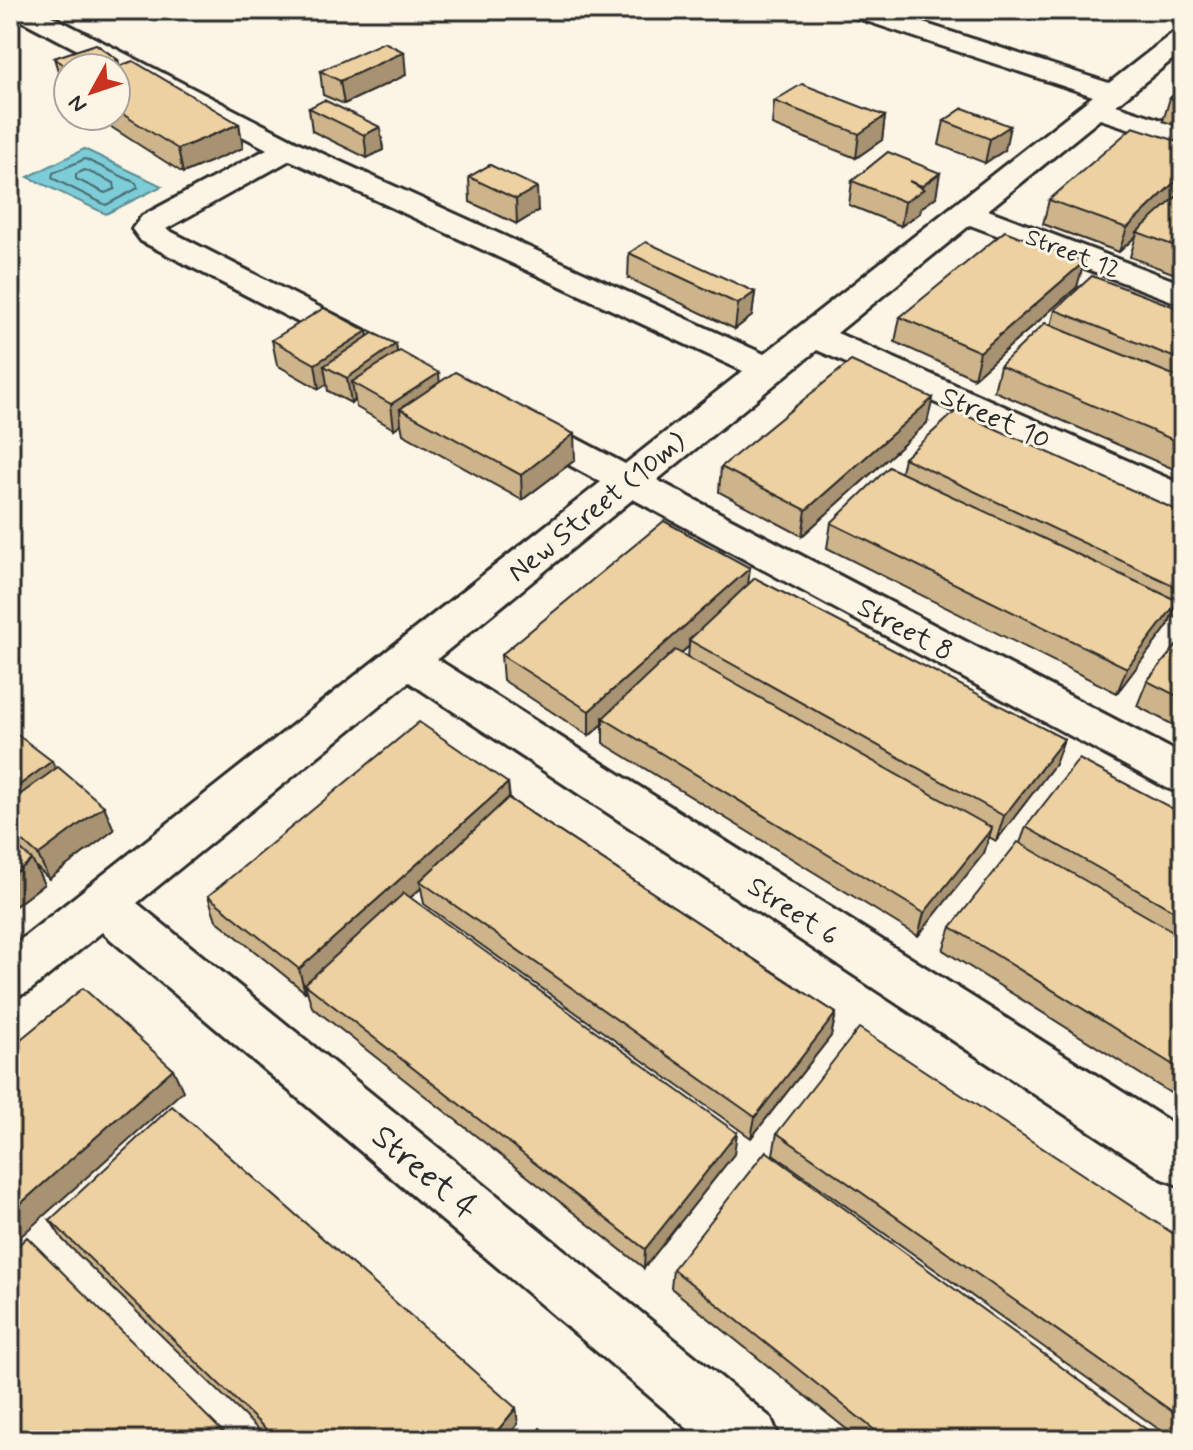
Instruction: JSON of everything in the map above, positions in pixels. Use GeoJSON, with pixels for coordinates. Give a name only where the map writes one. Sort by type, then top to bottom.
{"type":"FeatureCollection","features":[{"type":"Feature","properties":{"kind":"street"},"geometry":{"type":"LineString","coordinates":[[20,10],[289,149],[768,369]]}},
{"type":"Feature","properties":{"kind":"street"},"geometry":{"type":"LineString","coordinates":[[857,10],[1105,101],[1183,137]]}},
{"type":"Feature","properties":{"kind":"street","name":"New Street (10m)"},"geometry":{"type":"LineString","coordinates":[[10,977],[1183,38]]}},
{"type":"Feature","properties":{"kind":"street"},"geometry":{"type":"LineString","coordinates":[[289,149],[153,223],[148,229],[152,234],[390,357]]}},
{"type":"Feature","properties":{"kind":"street","name":"Street 12"},"geometry":{"type":"LineString","coordinates":[[964,212],[1183,295]]}},
{"type":"Feature","properties":{"kind":"street","name":"Street 10"},"geometry":{"type":"LineString","coordinates":[[810,334],[1183,500]]}},
{"type":"Feature","properties":{"kind":"street","name":"Street 8"},"geometry":{"type":"LineString","coordinates":[[488,407],[1183,776]]}},
{"type":"Feature","properties":{"kind":"street","name":"Street 6"},"geometry":{"type":"LineString","coordinates":[[405,659],[1183,1161]]}},
{"type":"Feature","properties":{"kind":"street","name":"Street 4"},"geometry":{"type":"LineString","coordinates":[[102,903],[749,1440]]}},
{"type":"Feature","properties":{"kind":"water"},"geometry":{"type":"Polygon","coordinates":[[[84,149],[162,186],[106,214],[28,177],[84,149]]]}},
{"type":"Feature","properties":{"kind":"building"},"geometry":{"type":"Polygon","coordinates":[[[384,42],[404,52],[340,81],[320,71],[384,42]]]}},
{"type":"Feature","properties":{"kind":"building"},"geometry":{"type":"Polygon","coordinates":[[[96,44],[107,52],[72,52],[96,44]]]}},
{"type":"Feature","properties":{"kind":"building"},"geometry":{"type":"Polygon","coordinates":[[[132,61],[239,124],[178,149],[132,120],[132,61]]]}},
{"type":"Feature","properties":{"kind":"building"},"geometry":{"type":"Polygon","coordinates":[[[802,84],[885,116],[859,134],[774,101],[802,84]]]}},
{"type":"Feature","properties":{"kind":"building"},"geometry":{"type":"Polygon","coordinates":[[[1183,86],[1183,102],[1170,98],[1183,86]]]}},
{"type":"Feature","properties":{"kind":"building"},"geometry":{"type":"Polygon","coordinates":[[[324,100],[380,127],[364,135],[309,108],[324,100]]]}},
{"type":"Feature","properties":{"kind":"building"},"geometry":{"type":"Polygon","coordinates":[[[963,108],[1010,126],[990,139],[944,121],[963,108]]]}},
{"type":"Feature","properties":{"kind":"building"},"geometry":{"type":"Polygon","coordinates":[[[1133,127],[1183,143],[1183,174],[1127,228],[1049,200],[1133,127]]]}},
{"type":"Feature","properties":{"kind":"building"},"geometry":{"type":"Polygon","coordinates":[[[888,152],[940,173],[922,186],[909,181],[924,189],[905,202],[852,181],[888,152]]]}},
{"type":"Feature","properties":{"kind":"building"},"geometry":{"type":"Polygon","coordinates":[[[490,165],[537,187],[516,199],[469,177],[490,165]]]}},
{"type":"Feature","properties":{"kind":"building"},"geometry":{"type":"Polygon","coordinates":[[[1176,197],[1183,199],[1183,249],[1137,232],[1176,197]]]}},
{"type":"Feature","properties":{"kind":"building"},"geometry":{"type":"Polygon","coordinates":[[[1005,231],[1084,262],[980,352],[900,317],[1005,231]]]}},
{"type":"Feature","properties":{"kind":"building"},"geometry":{"type":"Polygon","coordinates":[[[646,242],[755,292],[738,304],[629,253],[646,242]]]}},
{"type":"Feature","properties":{"kind":"building"},"geometry":{"type":"Polygon","coordinates":[[[1092,276],[1183,310],[1183,361],[1055,310],[1092,276]]]}},
{"type":"Feature","properties":{"kind":"building"},"geometry":{"type":"Polygon","coordinates":[[[324,308],[367,331],[315,364],[272,340],[324,308]]]}},
{"type":"Feature","properties":{"kind":"building"},"geometry":{"type":"Polygon","coordinates":[[[1045,323],[1183,379],[1183,444],[1000,366],[1045,323]]]}},
{"type":"Feature","properties":{"kind":"building"},"geometry":{"type":"Polygon","coordinates":[[[373,333],[396,344],[347,378],[324,366],[373,333]]]}},
{"type":"Feature","properties":{"kind":"building"},"geometry":{"type":"Polygon","coordinates":[[[400,351],[439,373],[391,404],[352,382],[400,351]]]}},
{"type":"Feature","properties":{"kind":"building"},"geometry":{"type":"Polygon","coordinates":[[[851,361],[933,398],[806,510],[721,467],[851,361]]]}},
{"type":"Feature","properties":{"kind":"building"},"geometry":{"type":"Polygon","coordinates":[[[455,372],[574,434],[521,475],[400,409],[455,372]]]}},
{"type":"Feature","properties":{"kind":"building"},"geometry":{"type":"Polygon","coordinates":[[[956,411],[1183,513],[1183,590],[904,458],[956,411]]]}},
{"type":"Feature","properties":{"kind":"building"},"geometry":{"type":"Polygon","coordinates":[[[889,467],[1178,601],[1127,668],[831,523],[889,467]]]}},
{"type":"Feature","properties":{"kind":"building"},"geometry":{"type":"Polygon","coordinates":[[[664,521],[750,568],[589,711],[501,655],[664,521]]]}},
{"type":"Feature","properties":{"kind":"building"},"geometry":{"type":"Polygon","coordinates":[[[755,578],[1064,739],[1004,816],[689,640],[755,578]]]}},
{"type":"Feature","properties":{"kind":"building"},"geometry":{"type":"Polygon","coordinates":[[[1183,638],[1183,699],[1147,681],[1183,638]]]}},
{"type":"Feature","properties":{"kind":"building"},"geometry":{"type":"Polygon","coordinates":[[[675,650],[992,828],[924,913],[603,718],[675,650]]]}},
{"type":"Feature","properties":{"kind":"building"},"geometry":{"type":"Polygon","coordinates":[[[419,722],[508,783],[299,969],[208,896],[419,722]]]}},
{"type":"Feature","properties":{"kind":"building"},"geometry":{"type":"Polygon","coordinates":[[[10,729],[52,761],[10,792],[10,729]]]}},
{"type":"Feature","properties":{"kind":"building"},"geometry":{"type":"Polygon","coordinates":[[[1079,759],[1183,814],[1183,916],[1026,827],[1079,759]]]}},
{"type":"Feature","properties":{"kind":"building"},"geometry":{"type":"Polygon","coordinates":[[[58,767],[104,806],[38,855],[10,830],[10,802],[58,767]]]}},
{"type":"Feature","properties":{"kind":"building"},"geometry":{"type":"Polygon","coordinates":[[[508,798],[836,1013],[755,1117],[420,881],[508,798]]]}},
{"type":"Feature","properties":{"kind":"building"},"geometry":{"type":"Polygon","coordinates":[[[10,840],[32,860],[10,877],[10,840]]]}},
{"type":"Feature","properties":{"kind":"building"},"geometry":{"type":"Polygon","coordinates":[[[1018,842],[1183,937],[1183,1071],[951,927],[1018,842]]]}},
{"type":"Feature","properties":{"kind":"building"},"geometry":{"type":"Polygon","coordinates":[[[404,893],[737,1133],[645,1249],[305,984],[404,893]]]}},
{"type":"Feature","properties":{"kind":"building"},"geometry":{"type":"Polygon","coordinates":[[[83,988],[173,1069],[10,1213],[10,1048],[83,988]]]}},
{"type":"Feature","properties":{"kind":"building"},"geometry":{"type":"Polygon","coordinates":[[[859,1028],[1183,1240],[1183,1419],[777,1133],[859,1028]]]}},
{"type":"Feature","properties":{"kind":"building"},"geometry":{"type":"Polygon","coordinates":[[[172,1106],[516,1408],[490,1440],[277,1440],[50,1220],[172,1106]]]}},
{"type":"Feature","properties":{"kind":"building"},"geometry":{"type":"Polygon","coordinates":[[[766,1151],[1161,1440],[887,1440],[673,1269],[766,1151]]]}},
{"type":"Feature","properties":{"kind":"building"},"geometry":{"type":"Polygon","coordinates":[[[27,1237],[231,1440],[10,1440],[10,1253],[27,1237]]]}},
{"type":"Feature","properties":{"kind":"building"},"geometry":{"type":"Polygon","coordinates":[[[540,1428],[554,1440],[532,1440],[540,1428]]]}}]}
